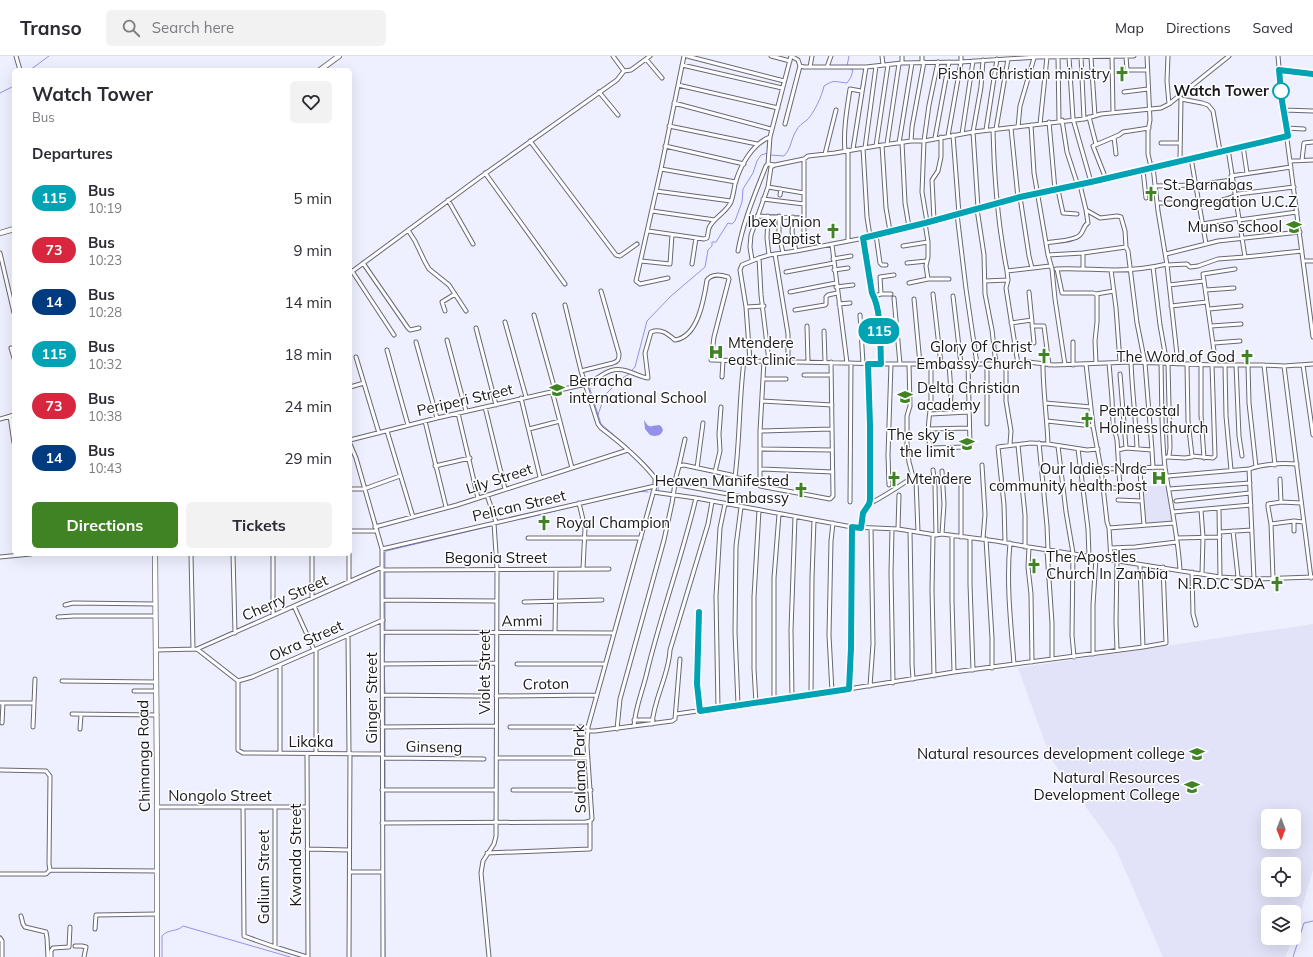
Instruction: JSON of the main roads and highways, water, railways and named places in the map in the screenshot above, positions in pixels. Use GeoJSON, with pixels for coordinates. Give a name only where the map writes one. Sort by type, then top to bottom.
{"type":"FeatureCollection","features":[{"type":"Feature","properties":{"kind":"waterway"},"geometry":{"type":"LineString","coordinates":[[33,68],[49,56]]}},
{"type":"Feature","properties":{"kind":"waterway"},"geometry":{"type":"LineString","coordinates":[[770,155],[784,156],[790,147],[797,129],[810,117],[815,109],[824,86],[833,82],[847,83],[853,70],[847,66],[849,56]]}},
{"type":"Feature","properties":{"kind":"waterway"},"geometry":{"type":"LineString","coordinates":[[0,93],[12,87]]}},
{"type":"Feature","properties":{"kind":"waterway"},"geometry":{"type":"LineString","coordinates":[[632,370],[635,367],[647,321],[671,296],[705,267],[708,250],[712,246],[712,242],[716,242],[728,223],[732,224],[735,221],[742,202],[743,189],[753,173],[757,161],[761,155],[768,153]]}},
{"type":"Feature","properties":{"kind":"waterway"},"geometry":{"type":"LineString","coordinates":[[606,394],[621,379],[629,374]]}},
{"type":"Feature","properties":{"kind":"waterway"},"geometry":{"type":"LineString","coordinates":[[589,386],[601,424],[629,448]]}},
{"type":"Feature","properties":{"kind":"waterway"},"geometry":{"type":"LineString","coordinates":[[598,415],[604,397]]}},
{"type":"Feature","properties":{"kind":"waterway"},"geometry":{"type":"LineString","coordinates":[[633,452],[654,474],[657,479],[658,491]]}},
{"type":"Feature","properties":{"kind":"waterway"},"geometry":{"type":"LineString","coordinates":[[581,505],[634,492],[648,492]]}},
{"type":"Feature","properties":{"kind":"waterway"},"geometry":{"type":"LineString","coordinates":[[522,519],[575,506]]}},
{"type":"Feature","properties":{"kind":"waterway"},"geometry":{"type":"LineString","coordinates":[[385,567],[386,551],[491,526]]}},
{"type":"Feature","properties":{"kind":"waterway"},"geometry":{"type":"LineString","coordinates":[[385,572],[385,599]]}},
{"type":"Feature","properties":{"kind":"waterway"},"geometry":{"type":"LineString","coordinates":[[385,603],[385,629]]}},
{"type":"Feature","properties":{"kind":"waterway"},"geometry":{"type":"LineString","coordinates":[[384,662],[385,635]]}},
{"type":"Feature","properties":{"kind":"waterway"},"geometry":{"type":"LineString","coordinates":[[384,667],[385,693]]}},
{"type":"Feature","properties":{"kind":"waterway"},"geometry":{"type":"LineString","coordinates":[[385,698],[385,724]]}},
{"type":"Feature","properties":{"kind":"waterway"},"geometry":{"type":"LineString","coordinates":[[385,730],[385,756]]}},
{"type":"Feature","properties":{"kind":"waterway"},"geometry":{"type":"LineString","coordinates":[[385,762],[385,787]]}},
{"type":"Feature","properties":{"kind":"waterway"},"geometry":{"type":"LineString","coordinates":[[385,793],[385,820]]}},
{"type":"Feature","properties":{"kind":"waterway"},"geometry":{"type":"LineString","coordinates":[[384,825],[385,957]]}},
{"type":"Feature","properties":{"kind":"waterway"},"geometry":{"type":"LineString","coordinates":[[1293,957],[1304,923],[1313,921]]}},
{"type":"Feature","properties":{"kind":"waterway"},"geometry":{"type":"LineString","coordinates":[[162,957],[162,936],[167,932],[183,926],[290,957]]}},
{"type":"Feature","properties":{"kind":"place","name":"Pishon Christian ministry"},"geometry":{"type":"Point","coordinates":[1122,74]}},
{"type":"Feature","properties":{"kind":"place","name":"Watch Tower"},"geometry":{"type":"Point","coordinates":[1281,91]}},
{"type":"Feature","properties":{"kind":"place","name":"St. Barnabas Congregation U.C.Z"},"geometry":{"type":"Point","coordinates":[1151,194]}},
{"type":"Feature","properties":{"kind":"place","name":"Munso school"},"geometry":{"type":"Point","coordinates":[1294,227]}},
{"type":"Feature","properties":{"kind":"place","name":"Ibex Union Baptist"},"geometry":{"type":"Point","coordinates":[833,231]}},
{"type":"Feature","properties":{"kind":"place","name":"Mtendere east clinic"},"geometry":{"type":"Point","coordinates":[716,352]}},
{"type":"Feature","properties":{"kind":"place","name":"Glory Of Christ Embassy Church"},"geometry":{"type":"Point","coordinates":[1044,356]}},
{"type":"Feature","properties":{"kind":"place","name":"The Word of God"},"geometry":{"type":"Point","coordinates":[1247,357]}},
{"type":"Feature","properties":{"kind":"place","name":"Berracha international School"},"geometry":{"type":"Point","coordinates":[557,390]}},
{"type":"Feature","properties":{"kind":"place","name":"Delta Christian academy"},"geometry":{"type":"Point","coordinates":[905,397]}},
{"type":"Feature","properties":{"kind":"place","name":"Pentecostal Holiness church"},"geometry":{"type":"Point","coordinates":[1087,420]}},
{"type":"Feature","properties":{"kind":"place","name":"The sky is the limit"},"geometry":{"type":"Point","coordinates":[967,444]}},
{"type":"Feature","properties":{"kind":"place","name":"Our ladies Nrdc community health post"},"geometry":{"type":"Point","coordinates":[1159,478]}},
{"type":"Feature","properties":{"kind":"place","name":"Mtendere"},"geometry":{"type":"Point","coordinates":[894,479]}},
{"type":"Feature","properties":{"kind":"place","name":"Heaven Manifested Embassy"},"geometry":{"type":"Point","coordinates":[801,490]}},
{"type":"Feature","properties":{"kind":"place","name":"Royal Champion"},"geometry":{"type":"Point","coordinates":[544,523]}},
{"type":"Feature","properties":{"kind":"place","name":"The Apostles Church In Zambia"},"geometry":{"type":"Point","coordinates":[1034,566]}},
{"type":"Feature","properties":{"kind":"place","name":"N.R.D.C SDA"},"geometry":{"type":"Point","coordinates":[1277,584]}},
{"type":"Feature","properties":{"kind":"place","name":"Natural resources development college"},"geometry":{"type":"Point","coordinates":[1197,754]}},
{"type":"Feature","properties":{"kind":"place","name":"Natural Resources Development College"},"geometry":{"type":"Point","coordinates":[1192,787]}}]}
